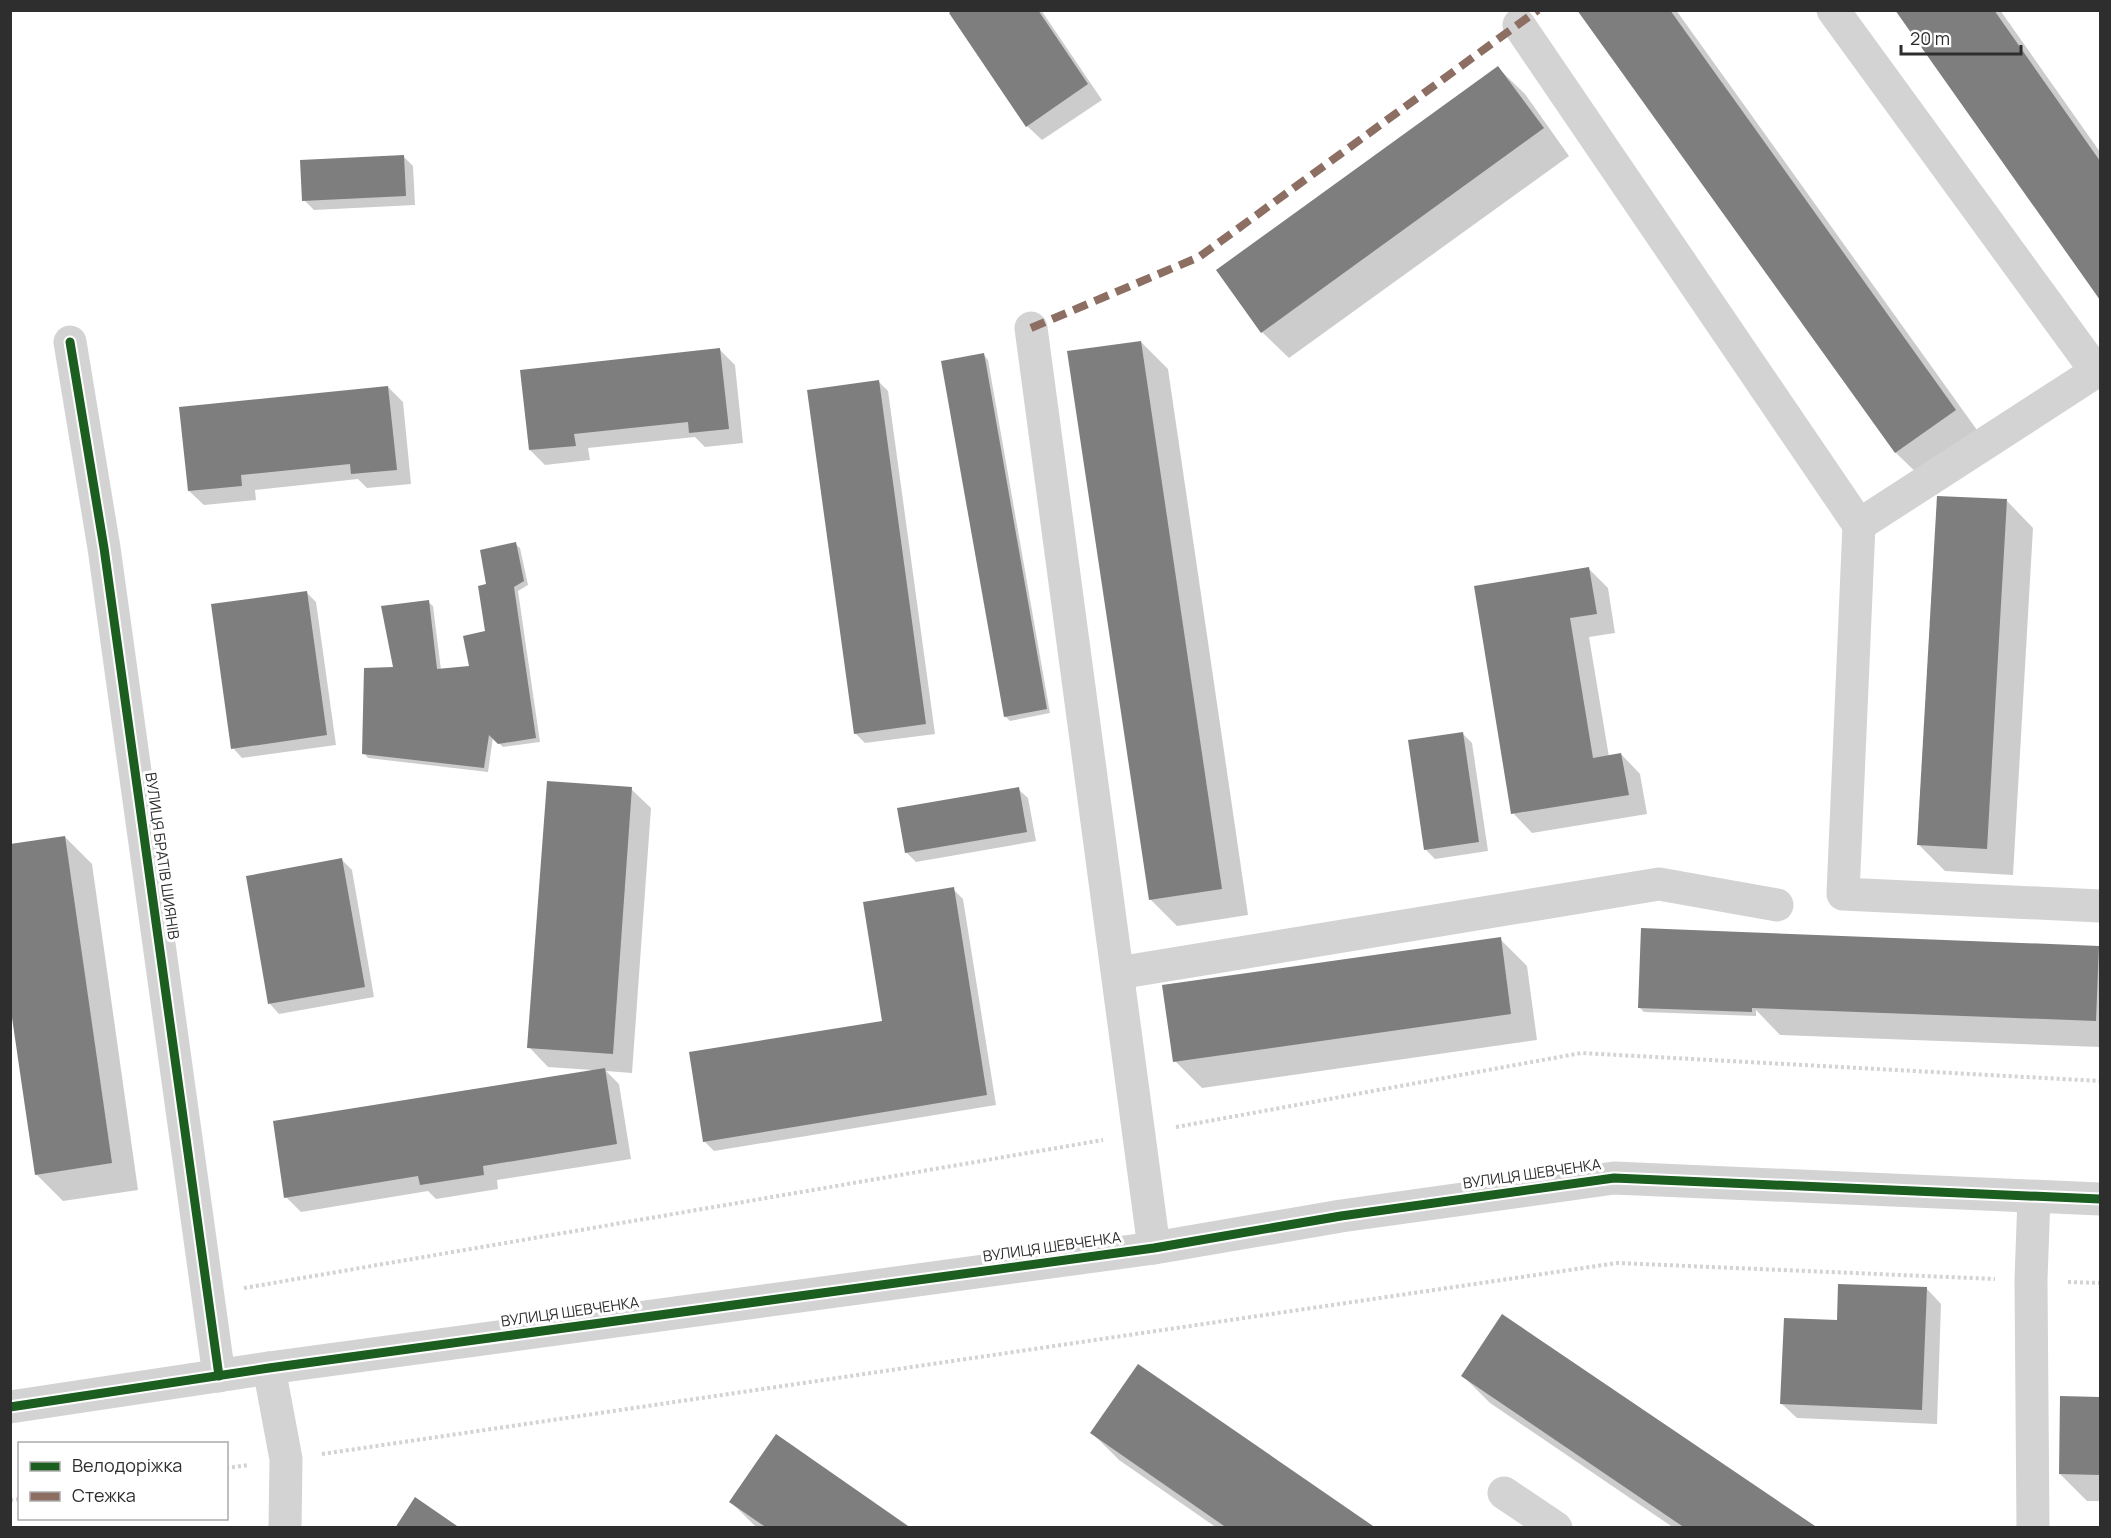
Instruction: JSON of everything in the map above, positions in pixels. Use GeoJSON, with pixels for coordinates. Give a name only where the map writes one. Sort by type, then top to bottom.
{"type":"FeatureCollection","features":[{"type":"Feature","properties":{"kind":"street"},"geometry":{"type":"LineString","coordinates":[[1833,10],[2098,370],[1859,525]]}},
{"type":"Feature","properties":{"kind":"street"},"geometry":{"type":"LineString","coordinates":[[1519,24],[1859,525],[1844,894],[2100,906]]}},
{"type":"Feature","properties":{"kind":"street"},"geometry":{"type":"LineString","coordinates":[[1031,328],[1154,1248]]}},
{"type":"Feature","properties":{"kind":"street","name":"ВУЛИЦЯ БРАТІВ ШИЯНІВ"},"geometry":{"type":"LineString","coordinates":[[70,342],[104,548],[219,1376]]}},
{"type":"Feature","properties":{"kind":"street"},"geometry":{"type":"LineString","coordinates":[[1118,973],[1659,884],[1777,905]]}},
{"type":"Feature","properties":{"kind":"street","name":"ВУЛИЦЯ ШЕВЧЕНКА"},"geometry":{"type":"LineString","coordinates":[[10,1407],[269,1368],[1154,1248],[1341,1216],[1614,1178],[2100,1199]]}},
{"type":"Feature","properties":{"kind":"street"},"geometry":{"type":"LineString","coordinates":[[2033,1527],[2031,1280],[2034,1197]]}},
{"type":"Feature","properties":{"kind":"street"},"geometry":{"type":"LineString","coordinates":[[269,1368],[286,1459],[285,1527]]}},
{"type":"Feature","properties":{"kind":"street"},"geometry":{"type":"LineString","coordinates":[[1504,1493],[1556,1527]]}},
{"type":"Feature","properties":{"kind":"path"},"geometry":{"type":"LineString","coordinates":[[208,1295],[1140,1134],[1581,1053],[2100,1080]]}},
{"type":"Feature","properties":{"kind":"path"},"geometry":{"type":"LineString","coordinates":[[228,1468],[1617,1263],[2100,1283]]}},
{"type":"Feature","properties":{"kind":"building"},"geometry":{"type":"Polygon","coordinates":[[[953,10],[1038,10],[1088,84],[1026,127],[949,13],[953,10]]]}},
{"type":"Feature","properties":{"kind":"building"},"geometry":{"type":"Polygon","coordinates":[[[1577,10],[1670,10],[1956,410],[1895,453],[1577,10]]]}},
{"type":"Feature","properties":{"kind":"building"},"geometry":{"type":"Polygon","coordinates":[[[1895,10],[1994,10],[2100,161],[2100,300],[1895,10]]]}},
{"type":"Feature","properties":{"kind":"building"},"geometry":{"type":"Polygon","coordinates":[[[1498,66],[1544,128],[1261,333],[1216,270],[1498,66]]]}},
{"type":"Feature","properties":{"kind":"building"},"geometry":{"type":"Polygon","coordinates":[[[404,155],[406,196],[302,201],[300,160],[404,155]]]}},
{"type":"Feature","properties":{"kind":"building"},"geometry":{"type":"Polygon","coordinates":[[[1141,341],[1222,889],[1149,900],[1067,351],[1141,341]]]}},
{"type":"Feature","properties":{"kind":"building"},"geometry":{"type":"Polygon","coordinates":[[[720,348],[729,429],[689,433],[688,422],[574,434],[576,446],[529,450],[520,370],[720,348]]]}},
{"type":"Feature","properties":{"kind":"building"},"geometry":{"type":"Polygon","coordinates":[[[984,353],[1047,709],[1004,717],[941,361],[984,353]]]}},
{"type":"Feature","properties":{"kind":"building"},"geometry":{"type":"Polygon","coordinates":[[[879,380],[926,724],[854,734],[807,390],[879,380]]]}},
{"type":"Feature","properties":{"kind":"building"},"geometry":{"type":"Polygon","coordinates":[[[388,386],[397,470],[351,474],[350,464],[241,475],[242,486],[188,491],[179,407],[388,386]]]}},
{"type":"Feature","properties":{"kind":"building"},"geometry":{"type":"Polygon","coordinates":[[[1937,496],[2007,499],[1987,849],[1917,845],[1937,496]]]}},
{"type":"Feature","properties":{"kind":"building"},"geometry":{"type":"Polygon","coordinates":[[[516,542],[524,581],[514,587],[536,738],[498,744],[489,735],[484,768],[362,754],[364,668],[393,667],[381,606],[429,600],[437,669],[469,666],[463,636],[485,631],[478,586],[486,584],[480,550],[516,542]]]}},
{"type":"Feature","properties":{"kind":"building"},"geometry":{"type":"Polygon","coordinates":[[[1589,567],[1597,614],[1570,618],[1593,758],[1621,753],[1629,795],[1511,814],[1474,586],[1589,567]]]}},
{"type":"Feature","properties":{"kind":"building"},"geometry":{"type":"Polygon","coordinates":[[[307,591],[327,735],[231,749],[211,604],[307,591]]]}},
{"type":"Feature","properties":{"kind":"building"},"geometry":{"type":"Polygon","coordinates":[[[1463,732],[1479,842],[1424,850],[1408,740],[1463,732]]]}},
{"type":"Feature","properties":{"kind":"building"},"geometry":{"type":"Polygon","coordinates":[[[547,781],[632,787],[613,1054],[527,1048],[547,781]]]}},
{"type":"Feature","properties":{"kind":"building"},"geometry":{"type":"Polygon","coordinates":[[[1019,787],[1027,832],[905,853],[897,808],[1019,787]]]}},
{"type":"Feature","properties":{"kind":"building"},"geometry":{"type":"Polygon","coordinates":[[[65,836],[112,1163],[35,1175],[10,1004],[10,844],[65,836]]]}},
{"type":"Feature","properties":{"kind":"building"},"geometry":{"type":"Polygon","coordinates":[[[342,858],[365,987],[268,1004],[246,876],[342,858]]]}},
{"type":"Feature","properties":{"kind":"building"},"geometry":{"type":"Polygon","coordinates":[[[954,887],[987,1095],[703,1142],[689,1052],[882,1021],[863,902],[954,887]]]}},
{"type":"Feature","properties":{"kind":"building"},"geometry":{"type":"Polygon","coordinates":[[[1641,928],[2099,946],[2096,1021],[1752,1008],[1752,1012],[1638,1008],[1641,928]]]}},
{"type":"Feature","properties":{"kind":"building"},"geometry":{"type":"Polygon","coordinates":[[[1501,937],[1511,1014],[1173,1062],[1162,985],[1501,937]]]}},
{"type":"Feature","properties":{"kind":"building"},"geometry":{"type":"Polygon","coordinates":[[[605,1068],[617,1144],[483,1166],[484,1175],[420,1185],[418,1176],[284,1198],[273,1121],[605,1068]]]}},
{"type":"Feature","properties":{"kind":"building"},"geometry":{"type":"Polygon","coordinates":[[[1838,1284],[1927,1287],[1922,1410],[1780,1404],[1784,1318],[1837,1320],[1838,1284]]]}},
{"type":"Feature","properties":{"kind":"building"},"geometry":{"type":"Polygon","coordinates":[[[1502,1314],[1818,1528],[1685,1528],[1461,1376],[1502,1314]]]}},
{"type":"Feature","properties":{"kind":"building"},"geometry":{"type":"Polygon","coordinates":[[[1138,1364],[1376,1528],[1227,1528],[1090,1433],[1138,1364]]]}},
{"type":"Feature","properties":{"kind":"building"},"geometry":{"type":"Polygon","coordinates":[[[2060,1396],[2100,1397],[2100,1475],[2059,1474],[2060,1396]]]}},
{"type":"Feature","properties":{"kind":"building"},"geometry":{"type":"Polygon","coordinates":[[[776,1434],[911,1528],[767,1528],[729,1502],[776,1434]]]}},
{"type":"Feature","properties":{"kind":"building"},"geometry":{"type":"Polygon","coordinates":[[[415,1497],[460,1528],[395,1528],[415,1497]]]}},
{"type":"Feature","properties":{"kind":"marked path"},"geometry":{"type":"LineString","coordinates":[[1031,328],[1199,257],[1538,10]]}},
{"type":"Feature","properties":{"kind":"cycle path"},"geometry":{"type":"LineString","coordinates":[[70,342],[104,548],[219,1376]]}},
{"type":"Feature","properties":{"kind":"cycle path"},"geometry":{"type":"LineString","coordinates":[[10,1407],[269,1368],[1154,1248],[1341,1216],[1614,1178],[2100,1199]]}}]}
